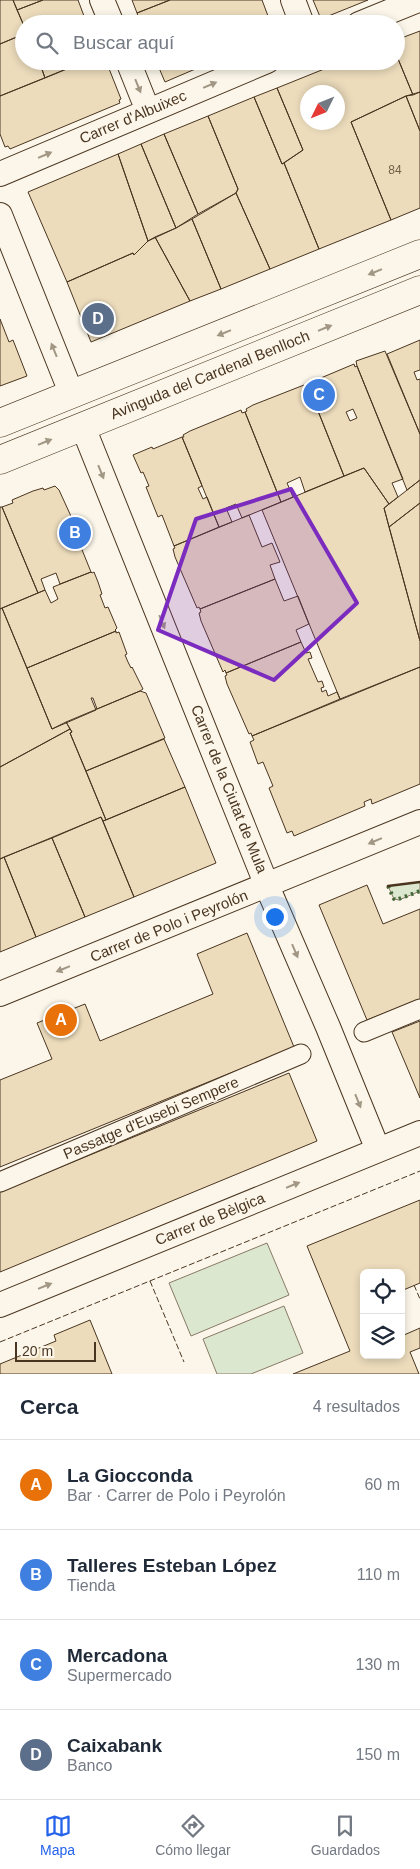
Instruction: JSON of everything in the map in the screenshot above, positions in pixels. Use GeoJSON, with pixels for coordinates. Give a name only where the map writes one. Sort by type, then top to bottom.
{"type":"FeatureCollection","features":[{"type":"Feature","properties":{"kind":"main road"},"geometry":{"type":"LineString","coordinates":[[0,423],[420,254]]}},
{"type":"Feature","properties":{"kind":"main road","name":"Avinguda del Cardenal Benlloch"},"geometry":{"type":"LineString","coordinates":[[0,460],[420,290]]}},
{"type":"Feature","properties":{"kind":"street"},"geometry":{"type":"LineString","coordinates":[[102,0],[108,15]]}},
{"type":"Feature","properties":{"kind":"street"},"geometry":{"type":"LineString","coordinates":[[292,0],[298,15]]}},
{"type":"Feature","properties":{"kind":"street"},"geometry":{"type":"LineString","coordinates":[[381,15],[418,0]]}},
{"type":"Feature","properties":{"kind":"street"},"geometry":{"type":"LineString","coordinates":[[132,70],[148,110]]}},
{"type":"Feature","properties":{"kind":"street","name":"Carrer d'Albuixec"},"geometry":{"type":"LineString","coordinates":[[0,174],[245,70]]}},
{"type":"Feature","properties":{"kind":"street"},"geometry":{"type":"LineString","coordinates":[[0,215],[72,395]]}},
{"type":"Feature","properties":{"kind":"street","name":"Carrer de la Ciutat de Mula"},"geometry":{"type":"LineString","coordinates":[[83,426],[267,886],[328,1027],[378,1150]]}},
{"type":"Feature","properties":{"kind":"street","name":"Carrer de Polo i Peyrolón"},"geometry":{"type":"LineString","coordinates":[[0,994],[420,822]]}},
{"type":"Feature","properties":{"kind":"street"},"geometry":{"type":"LineString","coordinates":[[364,1032],[420,1009]]}},
{"type":"Feature","properties":{"kind":"street","name":"Passatge d'Eusebi Sempere"},"geometry":{"type":"LineString","coordinates":[[0,1182],[301,1054]]}},
{"type":"Feature","properties":{"kind":"street","name":"Carrer de Bèlgica"},"geometry":{"type":"LineString","coordinates":[[0,1305],[420,1133]]}},
{"type":"Feature","properties":{"kind":"highlighted area"},"geometry":{"type":"Polygon","coordinates":[[[291,489],[357,603],[274,680],[158,630],[196,519],[291,489]]]}},
{"type":"Feature","properties":{"kind":"green space"},"geometry":{"type":"Polygon","coordinates":[[[420,882],[420,891],[399,900],[394,899],[388,886],[420,882]]]}},
{"type":"Feature","properties":{"kind":"green space"},"geometry":{"type":"Polygon","coordinates":[[[267,1243],[289,1295],[191,1336],[169,1283],[267,1243]]]}},
{"type":"Feature","properties":{"kind":"green space"},"geometry":{"type":"Polygon","coordinates":[[[284,1306],[303,1353],[251,1374],[217,1374],[203,1339],[284,1306]]]}},
{"type":"Feature","properties":{"kind":"building"},"geometry":{"type":"Polygon","coordinates":[[[0,0],[13,0],[19,15],[15,15],[15,38],[0,44],[0,0]]]}},
{"type":"Feature","properties":{"kind":"building"},"geometry":{"type":"Polygon","coordinates":[[[13,0],[43,0],[17,10],[13,0]]]}},
{"type":"Feature","properties":{"kind":"building"},"geometry":{"type":"Polygon","coordinates":[[[43,0],[78,0],[84,15],[19,15],[17,10],[43,0]]]}},
{"type":"Feature","properties":{"kind":"building"},"geometry":{"type":"Polygon","coordinates":[[[132,0],[170,0],[137,13],[132,0]]]}},
{"type":"Feature","properties":{"kind":"building"},"geometry":{"type":"Polygon","coordinates":[[[170,0],[262,0],[268,15],[138,15],[137,13],[170,0]]]}},
{"type":"Feature","properties":{"kind":"building"},"geometry":{"type":"Polygon","coordinates":[[[313,0],[368,0],[331,15],[319,15],[313,0]]]}},
{"type":"Feature","properties":{"kind":"building"},"geometry":{"type":"Polygon","coordinates":[[[420,31],[420,92],[413,95],[403,70],[405,70],[405,37],[420,31]]]}},
{"type":"Feature","properties":{"kind":"building"},"geometry":{"type":"Polygon","coordinates":[[[15,38],[15,70],[42,70],[45,78],[0,96],[0,44],[15,38]]]}},
{"type":"Feature","properties":{"kind":"building"},"geometry":{"type":"Polygon","coordinates":[[[42,70],[64,70],[45,78],[42,70]]]}},
{"type":"Feature","properties":{"kind":"building"},"geometry":{"type":"Polygon","coordinates":[[[64,70],[110,70],[121,99],[119,100],[120,103],[10,149],[8,146],[5,147],[0,134],[0,96],[64,70]]]}},
{"type":"Feature","properties":{"kind":"building"},"geometry":{"type":"Polygon","coordinates":[[[160,70],[193,70],[165,82],[160,70]]]}},
{"type":"Feature","properties":{"kind":"building"},"geometry":{"type":"Polygon","coordinates":[[[322,70],[403,70],[413,95],[406,96],[351,122],[391,220],[319,249],[284,163],[303,150],[277,88],[322,70]]]}},
{"type":"Feature","properties":{"kind":"building"},"geometry":{"type":"Polygon","coordinates":[[[277,88],[303,150],[282,164],[254,97],[277,88]]]}},
{"type":"Feature","properties":{"kind":"building"},"geometry":{"type":"Polygon","coordinates":[[[420,92],[420,131],[406,96],[420,92]]]}},
{"type":"Feature","properties":{"kind":"building"},"geometry":{"type":"Polygon","coordinates":[[[406,96],[420,131],[420,208],[391,220],[351,122],[406,96]]]}},
{"type":"Feature","properties":{"kind":"building"},"geometry":{"type":"Polygon","coordinates":[[[254,97],[282,164],[284,163],[319,249],[270,269],[236,193],[238,189],[208,116],[254,97]]]}},
{"type":"Feature","properties":{"kind":"building"},"geometry":{"type":"Polygon","coordinates":[[[208,116],[238,189],[236,193],[198,214],[164,134],[208,116]]]}},
{"type":"Feature","properties":{"kind":"building"},"geometry":{"type":"Polygon","coordinates":[[[164,134],[198,214],[176,228],[141,144],[164,134]]]}},
{"type":"Feature","properties":{"kind":"building"},"geometry":{"type":"Polygon","coordinates":[[[141,144],[176,228],[148,241],[118,154],[141,144]]]}},
{"type":"Feature","properties":{"kind":"building"},"geometry":{"type":"Polygon","coordinates":[[[118,154],[148,241],[134,255],[133,253],[67,282],[28,192],[118,154]]]}},
{"type":"Feature","properties":{"kind":"building"},"geometry":{"type":"Polygon","coordinates":[[[236,193],[270,269],[221,289],[192,219],[236,193]]]}},
{"type":"Feature","properties":{"kind":"building"},"geometry":{"type":"Polygon","coordinates":[[[192,219],[221,289],[190,301],[155,237],[192,219]]]}},
{"type":"Feature","properties":{"kind":"building"},"geometry":{"type":"Polygon","coordinates":[[[155,237],[190,301],[91,342],[67,282],[133,253],[134,255],[148,241],[155,237]]]}},
{"type":"Feature","properties":{"kind":"building"},"geometry":{"type":"Polygon","coordinates":[[[0,319],[9,342],[13,340],[27,376],[0,386],[0,319]]]}},
{"type":"Feature","properties":{"kind":"building"},"geometry":{"type":"Polygon","coordinates":[[[420,340],[420,370],[414,372],[417,380],[420,379],[420,434],[387,354],[420,340]]]}},
{"type":"Feature","properties":{"kind":"building"},"geometry":{"type":"Polygon","coordinates":[[[385,351],[420,434],[420,480],[407,490],[356,361],[385,351]]]}},
{"type":"Feature","properties":{"kind":"building"},"geometry":{"type":"Polygon","coordinates":[[[354,364],[355,367],[357,366],[403,479],[392,483],[398,497],[389,504],[364,468],[344,476],[308,386],[310,385],[309,383],[354,364]],[[353,409],[346,412],[350,421],[357,418],[353,409]]]}},
{"type":"Feature","properties":{"kind":"building"},"geometry":{"type":"Polygon","coordinates":[[[304,385],[305,387],[308,386],[344,476],[305,492],[300,477],[287,483],[293,497],[281,502],[245,412],[247,411],[246,409],[253,405],[304,385]]]}},
{"type":"Feature","properties":{"kind":"building"},"geometry":{"type":"Polygon","coordinates":[[[241,410],[242,413],[245,412],[281,502],[242,518],[236,504],[226,508],[232,522],[219,527],[182,437],[190,431],[241,410]]]}},
{"type":"Feature","properties":{"kind":"building"},"geometry":{"type":"Polygon","coordinates":[[[182,437],[202,486],[198,488],[203,499],[207,497],[219,527],[174,546],[162,515],[158,517],[146,487],[149,486],[133,455],[182,437]]]}},
{"type":"Feature","properties":{"kind":"building"},"geometry":{"type":"Polygon","coordinates":[[[364,468],[389,504],[384,508],[420,641],[420,667],[340,699],[262,510],[364,468]]]}},
{"type":"Feature","properties":{"kind":"building"},"geometry":{"type":"Polygon","coordinates":[[[420,480],[420,503],[389,527],[384,508],[420,480]]]}},
{"type":"Feature","properties":{"kind":"building"},"geometry":{"type":"Polygon","coordinates":[[[55,486],[59,490],[70,514],[74,530],[91,572],[60,584],[56,573],[41,579],[45,590],[38,593],[2,507],[13,503],[12,500],[33,491],[55,486]]]}},
{"type":"Feature","properties":{"kind":"building"},"geometry":{"type":"Polygon","coordinates":[[[420,503],[420,641],[389,527],[420,503]]]}},
{"type":"Feature","properties":{"kind":"building"},"geometry":{"type":"Polygon","coordinates":[[[0,507],[2,507],[38,593],[0,609],[0,507]]]}},
{"type":"Feature","properties":{"kind":"building"},"geometry":{"type":"Polygon","coordinates":[[[249,515],[262,547],[272,543],[280,562],[270,565],[275,579],[200,609],[199,607],[197,608],[175,557],[174,546],[249,515]]]}},
{"type":"Feature","properties":{"kind":"building"},"geometry":{"type":"Polygon","coordinates":[[[94,572],[102,594],[100,595],[105,608],[108,607],[117,628],[116,631],[27,668],[2,608],[45,590],[51,603],[58,599],[53,587],[94,572]]]}},
{"type":"Feature","properties":{"kind":"building"},"geometry":{"type":"Polygon","coordinates":[[[275,579],[284,601],[298,596],[309,624],[296,630],[301,642],[226,673],[225,670],[223,672],[201,621],[200,609],[275,579]]]}},
{"type":"Feature","properties":{"kind":"building"},"geometry":{"type":"Polygon","coordinates":[[[2,608],[52,729],[66,722],[70,729],[0,767],[0,609],[2,608]]]}},
{"type":"Feature","properties":{"kind":"building"},"geometry":{"type":"Polygon","coordinates":[[[116,631],[116,633],[119,632],[127,654],[125,655],[143,689],[97,709],[93,698],[91,698],[96,710],[52,729],[27,668],[116,631]]]}},
{"type":"Feature","properties":{"kind":"building"},"geometry":{"type":"Polygon","coordinates":[[[301,642],[306,653],[310,652],[312,658],[308,659],[318,682],[322,681],[324,687],[321,688],[322,692],[326,690],[328,696],[337,692],[340,699],[252,736],[251,733],[249,734],[227,684],[226,673],[301,642]]]}},
{"type":"Feature","properties":{"kind":"building"},"geometry":{"type":"Polygon","coordinates":[[[420,667],[420,784],[372,804],[371,799],[364,802],[365,806],[294,836],[292,831],[287,833],[269,788],[273,786],[263,762],[258,764],[250,742],[254,740],[252,736],[420,667]]]}},
{"type":"Feature","properties":{"kind":"building"},"geometry":{"type":"Polygon","coordinates":[[[140,691],[146,693],[165,738],[86,771],[70,733],[72,732],[66,722],[140,691]]]}},
{"type":"Feature","properties":{"kind":"building"},"geometry":{"type":"Polygon","coordinates":[[[70,729],[106,820],[103,821],[101,817],[0,859],[0,767],[70,729]]]}},
{"type":"Feature","properties":{"kind":"building"},"geometry":{"type":"Polygon","coordinates":[[[164,739],[185,787],[106,820],[86,771],[164,739]]]}},
{"type":"Feature","properties":{"kind":"building"},"geometry":{"type":"Polygon","coordinates":[[[185,787],[216,863],[134,897],[103,821],[185,787]]]}},
{"type":"Feature","properties":{"kind":"building"},"geometry":{"type":"Polygon","coordinates":[[[101,817],[134,897],[85,917],[52,838],[101,817]]]}},
{"type":"Feature","properties":{"kind":"building"},"geometry":{"type":"Polygon","coordinates":[[[52,838],[85,917],[36,937],[4,857],[52,838]]]}},
{"type":"Feature","properties":{"kind":"building"},"geometry":{"type":"Polygon","coordinates":[[[4,857],[36,937],[0,952],[0,859],[4,857]]]}},
{"type":"Feature","properties":{"kind":"building"},"geometry":{"type":"Polygon","coordinates":[[[367,885],[383,924],[420,909],[420,999],[367,1020],[319,905],[367,885]]]}},
{"type":"Feature","properties":{"kind":"building"},"geometry":{"type":"Polygon","coordinates":[[[247,933],[294,1047],[0,1167],[0,1080],[52,1059],[37,1023],[85,1004],[100,1041],[213,994],[197,954],[247,933]]]}},
{"type":"Feature","properties":{"kind":"building"},"geometry":{"type":"Polygon","coordinates":[[[420,1021],[420,1098],[392,1032],[420,1021]]]}},
{"type":"Feature","properties":{"kind":"building"},"geometry":{"type":"Polygon","coordinates":[[[289,1073],[317,1141],[0,1272],[0,1192],[289,1073]]]}},
{"type":"Feature","properties":{"kind":"building"},"geometry":{"type":"Polygon","coordinates":[[[420,1200],[420,1283],[405,1289],[405,1269],[360,1269],[360,1359],[405,1359],[405,1335],[420,1328],[420,1348],[410,1352],[419,1374],[293,1374],[350,1351],[307,1246],[420,1200]]]}},
{"type":"Feature","properties":{"kind":"building"},"geometry":{"type":"Polygon","coordinates":[[[90,1320],[112,1374],[0,1374],[0,1364],[56,1341],[54,1335],[90,1320]]]}},
{"type":"Feature","properties":{"kind":"hedge"},"geometry":{"type":"LineString","coordinates":[[388,886],[396,900],[420,891]]}},
{"type":"Feature","properties":{"kind":"fence"},"geometry":{"type":"LineString","coordinates":[[0,1342],[420,1171]]}},
{"type":"Feature","properties":{"kind":"fence"},"geometry":{"type":"LineString","coordinates":[[150,1281],[184,1362]]}},
{"type":"Feature","properties":{"kind":"fence"},"geometry":{"type":"LineString","coordinates":[[414,1285],[420,1299]]}},
{"type":"Feature","properties":{"kind":"wall"},"geometry":{"type":"LineString","coordinates":[[388,886],[420,882]]}},
{"type":"Feature","properties":{"kind":"place","name":"Caixabank"},"geometry":{"type":"Point","coordinates":[98,319]}},
{"type":"Feature","properties":{"kind":"place","name":"Mercadona"},"geometry":{"type":"Point","coordinates":[319,395]}},
{"type":"Feature","properties":{"kind":"place","name":"Talleres Esteban López"},"geometry":{"type":"Point","coordinates":[75,533]}},
{"type":"Feature","properties":{"kind":"place","name":"La Giocconda"},"geometry":{"type":"Point","coordinates":[61,1020]}}]}
